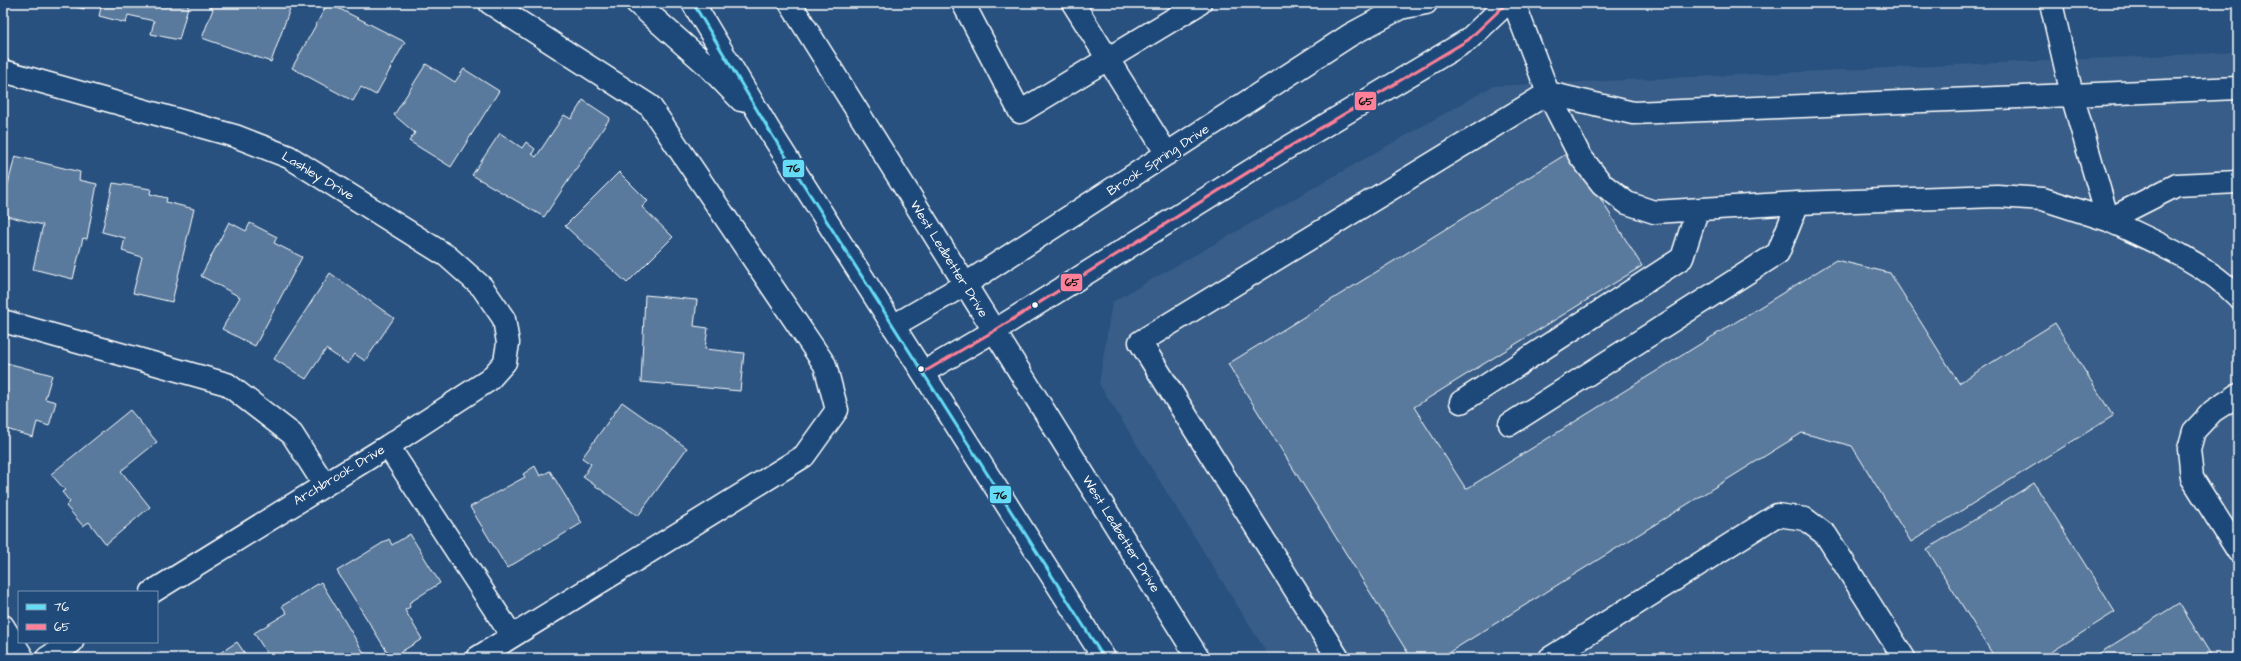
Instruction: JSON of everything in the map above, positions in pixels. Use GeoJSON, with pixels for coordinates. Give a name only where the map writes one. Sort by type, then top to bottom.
{"type":"FeatureCollection","features":[{"type":"Feature","properties":{"kind":"street"},"geometry":{"type":"LineString","coordinates":[[477,658],[804,456],[837,410],[825,365],[650,106],[490,3]]}},
{"type":"Feature","properties":{"kind":"street"},"geometry":{"type":"LineString","coordinates":[[637,3],[708,66],[769,130]]}},
{"type":"Feature","properties":{"kind":"street"},"geometry":{"type":"LineString","coordinates":[[693,3],[769,130],[893,326],[924,372],[1104,658]]}},
{"type":"Feature","properties":{"kind":"street","name":"West Ledbetter Drive"},"geometry":{"type":"LineString","coordinates":[[790,3],[964,285],[1198,658]]}},
{"type":"Feature","properties":{"kind":"street"},"geometry":{"type":"LineString","coordinates":[[963,3],[1020,112],[1200,3]]}},
{"type":"Feature","properties":{"kind":"street"},"geometry":{"type":"LineString","coordinates":[[1073,3],[1107,60],[1167,154]]}},
{"type":"Feature","properties":{"kind":"street","name":"Brook Spring Drive"},"geometry":{"type":"LineString","coordinates":[[893,326],[964,285],[1350,35],[1400,8],[1426,3]]}},
{"type":"Feature","properties":{"kind":"street"},"geometry":{"type":"LineString","coordinates":[[924,372],[994,331],[1282,151],[1468,40],[1507,3]]}},
{"type":"Feature","properties":{"kind":"street"},"geometry":{"type":"LineString","coordinates":[[1514,3],[1548,93],[1580,156],[1602,184],[1627,203],[1654,212],[1697,211],[1798,204],[1997,196],[2043,199],[2108,220],[2172,250],[2235,290]]}},
{"type":"Feature","properties":{"kind":"street"},"geometry":{"type":"LineString","coordinates":[[2051,3],[2072,95],[2108,220]]}},
{"type":"Feature","properties":{"kind":"street","name":"Lashley Drive"},"geometry":{"type":"LineString","coordinates":[[3,71],[235,136],[289,157],[447,256],[482,287],[504,319],[508,343]]}},
{"type":"Feature","properties":{"kind":"street"},"geometry":{"type":"LineString","coordinates":[[1338,658],[1140,342],[1548,93],[1633,113],[2238,88]]}},
{"type":"Feature","properties":{"kind":"street"},"geometry":{"type":"LineString","coordinates":[[2108,220],[2177,185],[2238,182]]}},
{"type":"Feature","properties":{"kind":"street"},"geometry":{"type":"LineString","coordinates":[[1510,424],[1778,252],[1798,204]]}},
{"type":"Feature","properties":{"kind":"street"},"geometry":{"type":"LineString","coordinates":[[1461,402],[1682,258],[1697,211]]}},
{"type":"Feature","properties":{"kind":"street"},"geometry":{"type":"LineString","coordinates":[[3,321],[227,384],[292,434],[324,484]]}},
{"type":"Feature","properties":{"kind":"street","name":"Archbrook Drive"},"geometry":{"type":"LineString","coordinates":[[154,591],[324,484],[388,446],[489,380],[505,362],[508,343]]}},
{"type":"Feature","properties":{"kind":"street"},"geometry":{"type":"LineString","coordinates":[[2238,395],[2213,411],[2194,431],[2189,450],[2192,478],[2238,551]]}},
{"type":"Feature","properties":{"kind":"street"},"geometry":{"type":"LineString","coordinates":[[388,446],[512,636]]}},
{"type":"Feature","properties":{"kind":"street"},"geometry":{"type":"LineString","coordinates":[[1550,658],[1777,515],[1805,519],[1826,536],[1904,658]]}},
{"type":"Feature","properties":{"kind":"street"},"geometry":{"type":"LineString","coordinates":[[3,626],[23,658]]}},
{"type":"Feature","properties":{"kind":"street"},"geometry":{"type":"LineString","coordinates":[[47,658],[70,643]]}},
{"type":"Feature","properties":{"kind":"shaded area"},"geometry":{"type":"Polygon","coordinates":[[[2238,52],[2238,658],[1270,658],[1099,384],[1112,302],[1493,86],[2238,52]]]}},
{"type":"Feature","properties":{"kind":"building"},"geometry":{"type":"Polygon","coordinates":[[[59,3],[86,3],[84,9],[59,3]]]}},
{"type":"Feature","properties":{"kind":"building"},"geometry":{"type":"Polygon","coordinates":[[[102,3],[189,3],[179,40],[151,34],[154,21],[128,15],[126,23],[99,16],[102,3]]]}},
{"type":"Feature","properties":{"kind":"building"},"geometry":{"type":"Polygon","coordinates":[[[211,3],[292,3],[271,62],[202,38],[213,9],[209,7],[211,3]]]}},
{"type":"Feature","properties":{"kind":"building"},"geometry":{"type":"Polygon","coordinates":[[[328,3],[405,42],[376,95],[361,87],[353,101],[292,68],[328,3]]]}},
{"type":"Feature","properties":{"kind":"building"},"geometry":{"type":"Polygon","coordinates":[[[426,64],[455,82],[464,69],[499,91],[451,167],[409,141],[415,133],[394,115],[426,64]]]}},
{"type":"Feature","properties":{"kind":"building"},"geometry":{"type":"Polygon","coordinates":[[[583,100],[610,118],[544,217],[472,175],[500,133],[522,148],[526,142],[535,149],[532,154],[536,157],[564,115],[571,119],[583,100]]]}},
{"type":"Feature","properties":{"kind":"building"},"geometry":{"type":"Polygon","coordinates":[[[1571,151],[1642,266],[1414,407],[1466,489],[1836,260],[1890,273],[1959,383],[2055,323],[2113,416],[1911,542],[1852,446],[1802,433],[1440,658],[1411,658],[1228,364],[1571,151]]]}},
{"type":"Feature","properties":{"kind":"building"},"geometry":{"type":"Polygon","coordinates":[[[15,156],[80,172],[79,180],[97,184],[87,239],[83,238],[73,279],[33,269],[43,225],[3,215],[3,204],[15,156]]]}},
{"type":"Feature","properties":{"kind":"building"},"geometry":{"type":"Polygon","coordinates":[[[619,172],[648,201],[642,207],[673,237],[627,283],[565,226],[619,172]]]}},
{"type":"Feature","properties":{"kind":"building"},"geometry":{"type":"Polygon","coordinates":[[[113,183],[151,189],[150,194],[167,198],[166,202],[194,209],[172,302],[133,293],[142,257],[122,251],[125,238],[102,232],[113,183]]]}},
{"type":"Feature","properties":{"kind":"building"},"geometry":{"type":"Polygon","coordinates":[[[229,222],[246,231],[250,223],[277,237],[274,243],[302,257],[255,346],[222,329],[240,297],[201,276],[229,222]]]}},
{"type":"Feature","properties":{"kind":"building"},"geometry":{"type":"Polygon","coordinates":[[[330,273],[394,318],[365,361],[355,354],[348,364],[326,349],[306,379],[274,359],[330,273]]]}},
{"type":"Feature","properties":{"kind":"building"},"geometry":{"type":"Polygon","coordinates":[[[645,295],[697,300],[694,326],[708,328],[705,349],[744,353],[740,391],[641,382],[645,295]]]}},
{"type":"Feature","properties":{"kind":"building"},"geometry":{"type":"Polygon","coordinates":[[[3,362],[52,375],[45,399],[56,402],[49,426],[37,422],[33,437],[3,428],[3,362]]]}},
{"type":"Feature","properties":{"kind":"building"},"geometry":{"type":"Polygon","coordinates":[[[622,402],[687,448],[638,516],[583,477],[591,464],[582,458],[622,402]]]}},
{"type":"Feature","properties":{"kind":"building"},"geometry":{"type":"Polygon","coordinates":[[[130,410],[157,442],[121,471],[150,507],[106,544],[89,522],[83,526],[66,506],[70,502],[62,492],[65,490],[51,474],[130,410]]]}},
{"type":"Feature","properties":{"kind":"building"},"geometry":{"type":"Polygon","coordinates":[[[535,466],[540,476],[550,471],[582,523],[507,568],[470,507],[525,477],[523,474],[535,466]]]}},
{"type":"Feature","properties":{"kind":"building"},"geometry":{"type":"Polygon","coordinates":[[[2034,483],[2115,612],[2042,658],[1995,658],[1927,549],[2034,483]]]}},
{"type":"Feature","properties":{"kind":"building"},"geometry":{"type":"Polygon","coordinates":[[[410,534],[440,583],[409,603],[410,607],[405,610],[422,639],[391,658],[337,571],[389,539],[392,545],[410,534]]]}},
{"type":"Feature","properties":{"kind":"building"},"geometry":{"type":"Polygon","coordinates":[[[321,582],[367,658],[321,658],[319,655],[315,658],[270,658],[254,633],[287,613],[282,606],[321,582]]]}},
{"type":"Feature","properties":{"kind":"building"},"geometry":{"type":"Polygon","coordinates":[[[2179,603],[2213,658],[2092,658],[2179,603]]]}},
{"type":"Feature","properties":{"kind":"building"},"geometry":{"type":"Polygon","coordinates":[[[237,642],[248,658],[212,658],[237,642]]]}},
{"type":"Feature","properties":{"kind":"transit line","name":"76"},"geometry":{"type":"LineString","coordinates":[[693,3],[769,130],[1104,658]]}},
{"type":"Feature","properties":{"kind":"transit line","name":"65"},"geometry":{"type":"LineString","coordinates":[[924,372],[994,331],[1282,151],[1468,40],[1507,3]]}}]}
